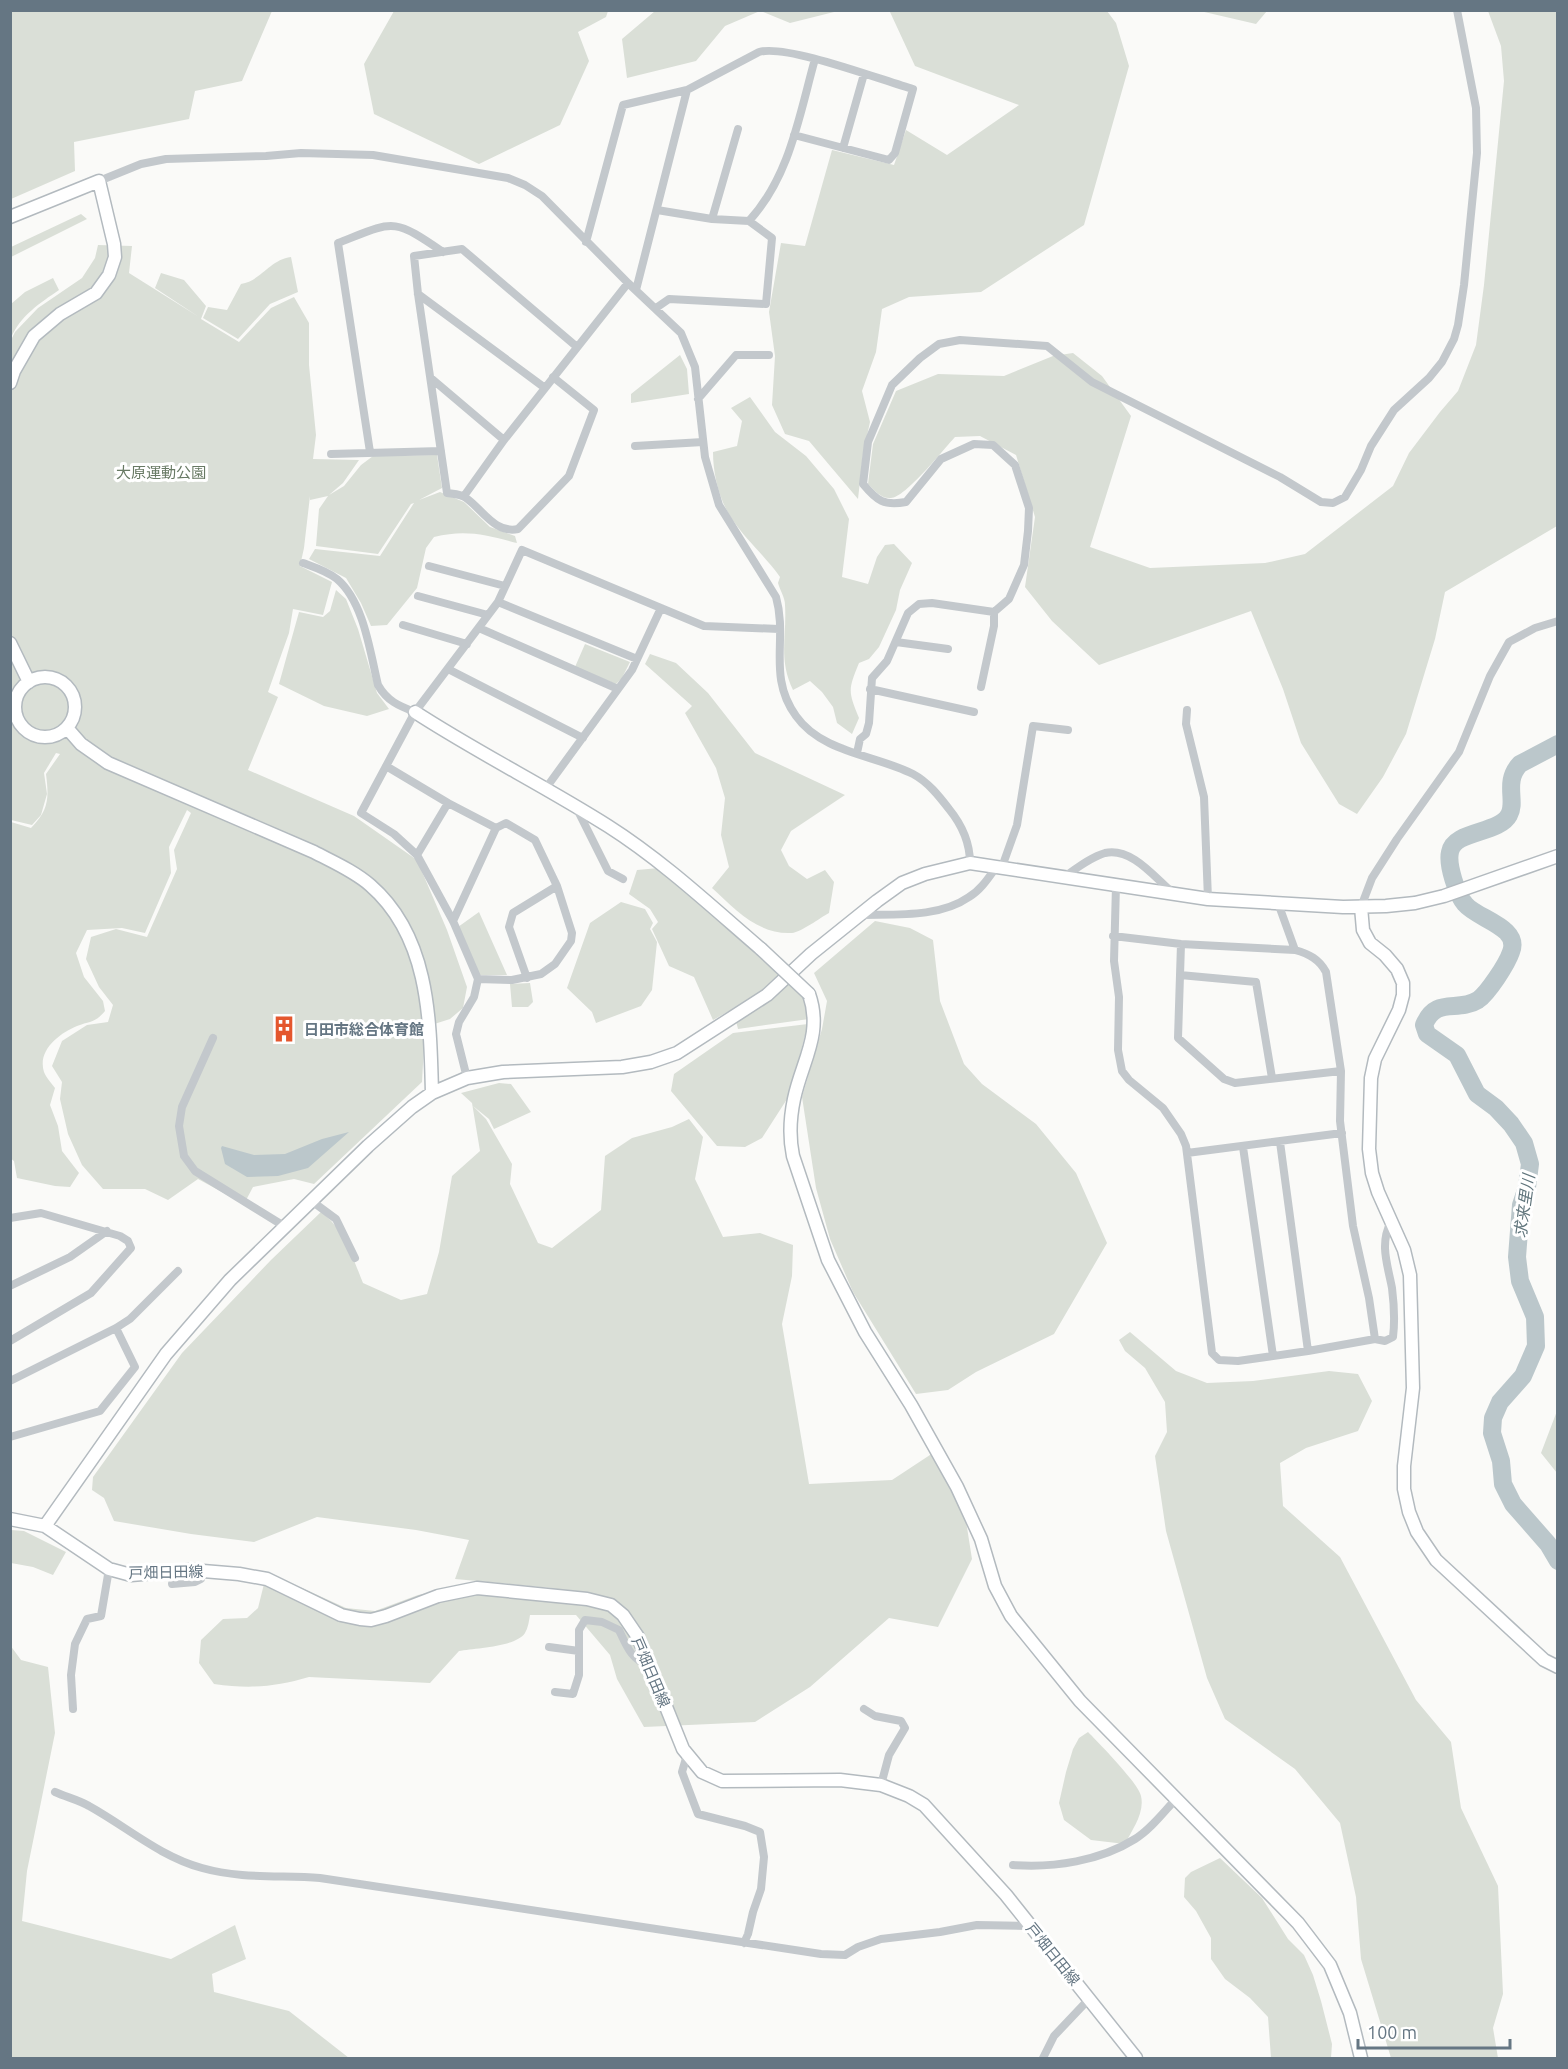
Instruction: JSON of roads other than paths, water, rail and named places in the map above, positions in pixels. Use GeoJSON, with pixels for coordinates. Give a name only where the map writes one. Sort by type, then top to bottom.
{"type":"FeatureCollection","features":[{"type":"Feature","properties":{"kind":"street"},"geometry":{"type":"LineString","coordinates":[[981,687],[994,626],[994,612],[1009,599],[1024,565],[1029,508],[1015,465],[993,445],[974,444],[941,459],[906,502],[891,505],[874,498],[863,484],[868,442],[892,385],[920,358],[939,345],[960,340],[1047,346],[1092,382],[1280,477],[1321,502],[1333,503],[1345,497],[1371,447],[1394,410],[1429,378],[1442,362],[1454,339],[1458,325],[1477,153],[1476,108],[1457,10]]}},
{"type":"Feature","properties":{"kind":"street"},"geometry":{"type":"LineString","coordinates":[[586,242],[624,105],[687,90],[769,49],[815,59],[913,89],[895,153],[889,160],[794,135]]}},
{"type":"Feature","properties":{"kind":"street"},"geometry":{"type":"LineString","coordinates":[[749,221],[772,192],[782,173],[815,59]]}},
{"type":"Feature","properties":{"kind":"street"},"geometry":{"type":"LineString","coordinates":[[843,148],[864,74]]}},
{"type":"Feature","properties":{"kind":"street"},"geometry":{"type":"LineString","coordinates":[[636,290],[687,90]]}},
{"type":"Feature","properties":{"kind":"street"},"geometry":{"type":"LineString","coordinates":[[712,219],[738,129]]}},
{"type":"Feature","properties":{"kind":"street"},"geometry":{"type":"LineString","coordinates":[[10,217],[141,164],[166,159],[301,153],[373,155],[508,178],[542,196],[586,242],[681,333],[695,367],[705,457],[719,505],[776,597],[780,611],[778,656],[781,684],[786,702],[798,719],[818,737],[915,775],[936,792],[955,816],[968,842],[970,863]]}},
{"type":"Feature","properties":{"kind":"street"},"geometry":{"type":"LineString","coordinates":[[10,383],[14,371],[34,336],[60,314],[96,293],[109,275],[115,257],[114,244],[99,181]]}},
{"type":"Feature","properties":{"kind":"street"},"geometry":{"type":"LineString","coordinates":[[656,308],[669,299],[766,304],[772,238],[749,221],[712,219],[657,210]]}},
{"type":"Feature","properties":{"kind":"street"},"geometry":{"type":"LineString","coordinates":[[370,453],[338,243],[381,226],[392,225],[404,227],[416,233],[443,252]]}},
{"type":"Feature","properties":{"kind":"street"},"geometry":{"type":"LineString","coordinates":[[553,378],[594,410],[569,476],[518,529],[511,531],[494,524],[464,496],[447,493],[414,256],[462,249],[577,347]]}},
{"type":"Feature","properties":{"kind":"street"},"geometry":{"type":"LineString","coordinates":[[464,496],[504,440],[628,283]]}},
{"type":"Feature","properties":{"kind":"street"},"geometry":{"type":"LineString","coordinates":[[418,294],[545,388]]}},
{"type":"Feature","properties":{"kind":"street"},"geometry":{"type":"LineString","coordinates":[[698,399],[736,355],[769,355]]}},
{"type":"Feature","properties":{"kind":"street"},"geometry":{"type":"LineString","coordinates":[[432,379],[504,440]]}},
{"type":"Feature","properties":{"kind":"street"},"geometry":{"type":"LineString","coordinates":[[635,446],[703,442]]}},
{"type":"Feature","properties":{"kind":"street"},"geometry":{"type":"LineString","coordinates":[[331,454],[441,451]]}},
{"type":"Feature","properties":{"kind":"street"},"geometry":{"type":"LineString","coordinates":[[467,1078],[456,1034],[459,1022],[474,997],[478,979],[453,921],[417,855],[394,834],[361,813],[415,712],[498,602],[522,550],[704,626],[779,629]]}},
{"type":"Feature","properties":{"kind":"street"},"geometry":{"type":"LineString","coordinates":[[303,562],[337,579],[350,595],[359,610],[378,685],[384,696],[546,788],[637,846],[760,949],[808,994],[814,1010],[814,1033],[794,1099],[789,1139],[793,1156],[828,1260],[864,1332],[911,1405],[957,1487],[981,1539],[995,1586],[1011,1616],[1080,1701],[1298,1923],[1330,1965],[1350,2013],[1361,2058]]}},
{"type":"Feature","properties":{"kind":"street"},"geometry":{"type":"LineString","coordinates":[[429,566],[505,586]]}},
{"type":"Feature","properties":{"kind":"street"},"geometry":{"type":"LineString","coordinates":[[418,596],[488,615]]}},
{"type":"Feature","properties":{"kind":"street"},"geometry":{"type":"LineString","coordinates":[[498,602],[637,659]]}},
{"type":"Feature","properties":{"kind":"street"},"geometry":{"type":"LineString","coordinates":[[858,753],[860,739],[866,735],[869,723],[872,678],[887,661],[908,613],[919,604],[932,603],[994,612]]}},
{"type":"Feature","properties":{"kind":"street"},"geometry":{"type":"LineString","coordinates":[[546,788],[632,670],[661,608]]}},
{"type":"Feature","properties":{"kind":"street"},"geometry":{"type":"LineString","coordinates":[[1557,621],[1535,628],[1509,642],[1490,676],[1459,752],[1372,878],[1361,907],[1363,930],[1370,943],[1397,969],[1403,983],[1399,1010],[1375,1059],[1370,1095],[1369,1149],[1372,1173],[1378,1192],[1404,1250],[1410,1275],[1413,1388],[1404,1466],[1404,1489],[1409,1512],[1417,1532],[1436,1560],[1544,1660],[1557,1667]]}},
{"type":"Feature","properties":{"kind":"street"},"geometry":{"type":"LineString","coordinates":[[404,625],[467,644]]}},
{"type":"Feature","properties":{"kind":"street"},"geometry":{"type":"LineString","coordinates":[[479,628],[618,689]]}},
{"type":"Feature","properties":{"kind":"street"},"geometry":{"type":"LineString","coordinates":[[896,642],[948,649]]}},
{"type":"Feature","properties":{"kind":"street"},"geometry":{"type":"LineString","coordinates":[[10,644],[29,682]]}},
{"type":"Feature","properties":{"kind":"street"},"geometry":{"type":"LineString","coordinates":[[448,669],[583,738]]}},
{"type":"Feature","properties":{"kind":"street"},"geometry":{"type":"LineString","coordinates":[[41,677],[61,682],[69,689],[74,699],[75,709],[67,728],[48,737],[28,732],[16,716],[17,695],[29,682],[41,677]]}},
{"type":"Feature","properties":{"kind":"street"},"geometry":{"type":"LineString","coordinates":[[870,689],[974,712]]}},
{"type":"Feature","properties":{"kind":"street"},"geometry":{"type":"LineString","coordinates":[[1187,710],[1186,724],[1204,797],[1208,899]]}},
{"type":"Feature","properties":{"kind":"street"},"geometry":{"type":"LineString","coordinates":[[860,915],[932,911],[957,904],[970,897],[999,866],[1017,825],[1033,726],[1068,730]]}},
{"type":"Feature","properties":{"kind":"street"},"geometry":{"type":"LineString","coordinates":[[67,728],[81,744],[108,763],[314,852],[346,868],[369,884],[385,900],[402,923],[417,955],[430,1024],[432,1093]]}},
{"type":"Feature","properties":{"kind":"street"},"geometry":{"type":"LineString","coordinates":[[386,766],[496,828]]}},
{"type":"Feature","properties":{"kind":"street"},"geometry":{"type":"LineString","coordinates":[[417,855],[448,803]]}},
{"type":"Feature","properties":{"kind":"street"},"geometry":{"type":"LineString","coordinates":[[576,807],[608,871],[623,879]]}},
{"type":"Feature","properties":{"kind":"street"},"geometry":{"type":"LineString","coordinates":[[453,921],[496,828],[506,823],[535,840],[557,886],[572,933],[571,941],[555,963],[542,974],[512,980],[478,979]]}},
{"type":"Feature","properties":{"kind":"street"},"geometry":{"type":"LineString","coordinates":[[1064,877],[1106,853],[1119,853],[1135,859],[1174,894]]}},
{"type":"Feature","properties":{"kind":"street"},"geometry":{"type":"LineString","coordinates":[[45,1526],[166,1354],[230,1280],[284,1226],[313,1202],[412,1107],[432,1093],[467,1078],[503,1072],[622,1066],[651,1062],[677,1053],[767,995],[811,954],[902,883],[925,874],[970,863],[1208,899],[1361,907],[1415,903],[1444,896],[1557,856]]}},
{"type":"Feature","properties":{"kind":"street"},"geometry":{"type":"LineString","coordinates":[[1116,885],[1113,936],[1119,997],[1118,1050],[1122,1071],[1168,1114],[1181,1134],[1187,1153],[1212,1353],[1219,1360],[1228,1361],[1308,1351],[1375,1339],[1385,1341],[1393,1337],[1395,1324],[1385,1244],[1391,1222]]}},
{"type":"Feature","properties":{"kind":"street"},"geometry":{"type":"LineString","coordinates":[[527,978],[509,927],[510,919],[513,913],[557,886]]}},
{"type":"Feature","properties":{"kind":"street"},"geometry":{"type":"LineString","coordinates":[[1278,903],[1295,950]]}},
{"type":"Feature","properties":{"kind":"street"},"geometry":{"type":"LineString","coordinates":[[1113,936],[1181,944],[1295,950],[1310,954],[1322,964],[1326,972],[1341,1071],[1342,1133],[1353,1226],[1369,1298],[1375,1339]]}},
{"type":"Feature","properties":{"kind":"street"},"geometry":{"type":"LineString","coordinates":[[1181,944],[1178,1038],[1224,1080],[1235,1083],[1341,1071]]}},
{"type":"Feature","properties":{"kind":"street"},"geometry":{"type":"LineString","coordinates":[[1180,975],[1256,982],[1272,1078]]}},
{"type":"Feature","properties":{"kind":"street"},"geometry":{"type":"LineString","coordinates":[[213,1038],[182,1107],[179,1126],[184,1156],[198,1173],[284,1226]]}},
{"type":"Feature","properties":{"kind":"street"},"geometry":{"type":"LineString","coordinates":[[1187,1153],[1342,1133]]}},
{"type":"Feature","properties":{"kind":"street"},"geometry":{"type":"LineString","coordinates":[[1280,1142],[1308,1351]]}},
{"type":"Feature","properties":{"kind":"street"},"geometry":{"type":"LineString","coordinates":[[1243,1147],[1273,1356]]}},
{"type":"Feature","properties":{"kind":"street"},"geometry":{"type":"LineString","coordinates":[[313,1202],[336,1219],[355,1258]]}},
{"type":"Feature","properties":{"kind":"street"},"geometry":{"type":"LineString","coordinates":[[10,1218],[41,1213],[107,1231],[128,1241],[131,1248],[126,1257],[91,1293],[10,1341]]}},
{"type":"Feature","properties":{"kind":"street"},"geometry":{"type":"LineString","coordinates":[[10,1286],[70,1257],[107,1231]]}},
{"type":"Feature","properties":{"kind":"street"},"geometry":{"type":"LineString","coordinates":[[10,1381],[130,1319],[178,1271]]}},
{"type":"Feature","properties":{"kind":"street"},"geometry":{"type":"LineString","coordinates":[[10,1437],[100,1411],[135,1367],[116,1328]]}},
{"type":"Feature","properties":{"kind":"street","name":"戸畑日田線"},"geometry":{"type":"LineString","coordinates":[[10,1519],[45,1526],[83,1554],[109,1569],[131,1575],[202,1570],[267,1579],[341,1615],[360,1619],[370,1620],[386,1616],[438,1596],[477,1588],[587,1599],[611,1605],[623,1615],[638,1637],[687,1755],[702,1772],[722,1781],[840,1780],[881,1785],[909,1796],[924,1805],[1006,1895],[1136,2058]]}},
{"type":"Feature","properties":{"kind":"street"},"geometry":{"type":"LineString","coordinates":[[73,1709],[71,1675],[75,1644],[87,1620],[101,1616],[109,1569]]}},
{"type":"Feature","properties":{"kind":"street"},"geometry":{"type":"LineString","coordinates":[[172,1584],[195,1582],[201,1579],[202,1570]]}},
{"type":"Feature","properties":{"kind":"street"},"geometry":{"type":"LineString","coordinates":[[555,1692],[573,1694],[579,1675],[579,1630],[585,1620],[602,1623],[619,1630],[630,1654],[638,1662],[649,1666]]}},
{"type":"Feature","properties":{"kind":"street"},"geometry":{"type":"LineString","coordinates":[[549,1647],[579,1651]]}},
{"type":"Feature","properties":{"kind":"street"},"geometry":{"type":"LineString","coordinates":[[864,1709],[875,1716],[901,1721],[905,1728],[889,1755],[881,1785]]}},
{"type":"Feature","properties":{"kind":"street"},"geometry":{"type":"LineString","coordinates":[[687,1755],[682,1772],[698,1814],[760,1832],[764,1857],[761,1889],[744,1943]]}},
{"type":"Feature","properties":{"kind":"street"},"geometry":{"type":"LineString","coordinates":[[55,1792],[88,1805],[146,1843],[171,1856],[202,1868],[245,1876],[320,1878],[821,1954],[845,1954],[881,1939],[977,1925],[1031,1926]]}},
{"type":"Feature","properties":{"kind":"street"},"geometry":{"type":"LineString","coordinates":[[1013,1865],[1051,1866],[1108,1852],[1137,1838],[1176,1800]]}},
{"type":"Feature","properties":{"kind":"street"},"geometry":{"type":"LineString","coordinates":[[1043,2058],[1054,2036],[1089,1999]]}},
{"type":"Feature","properties":{"kind":"waterway","name":"求来里川"},"geometry":{"type":"LineString","coordinates":[[1558,744],[1520,764],[1515,771],[1511,784],[1511,810],[1504,821],[1453,845],[1449,858],[1453,880],[1462,900],[1510,936],[1511,952],[1497,978],[1478,1000],[1470,1004],[1441,1008],[1429,1016],[1424,1025],[1427,1034],[1457,1055],[1477,1094],[1496,1108],[1511,1124],[1524,1143],[1530,1164],[1527,1187],[1521,1205],[1517,1257],[1520,1281],[1535,1317],[1536,1346],[1523,1376],[1500,1402],[1493,1418],[1492,1433],[1501,1461],[1503,1484],[1513,1504],[1548,1544],[1558,1561]]}},
{"type":"Feature","properties":{"kind":"place","name":"日田市総合体育館"},"geometry":{"type":"Point","coordinates":[284,1029]}},
{"type":"Feature","properties":{"kind":"park label","name":"大原運動公園"},"geometry":{"type":"Point","coordinates":[161,472]}}]}
